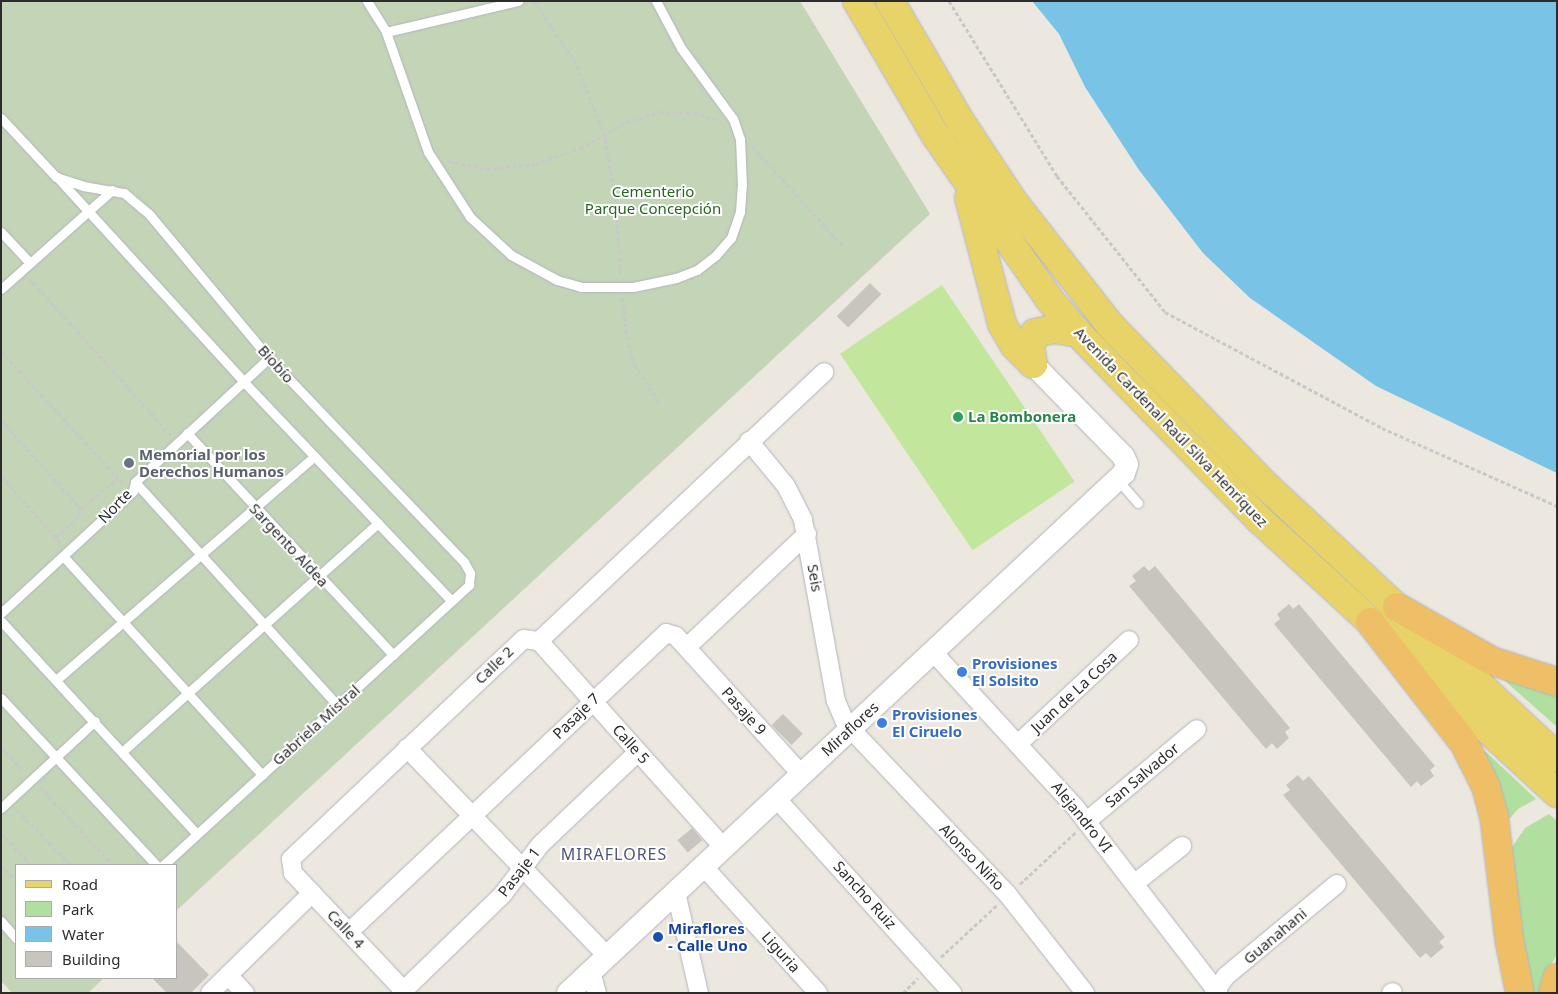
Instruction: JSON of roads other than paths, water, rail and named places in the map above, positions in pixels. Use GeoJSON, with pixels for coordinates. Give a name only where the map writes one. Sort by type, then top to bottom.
{"type":"FeatureCollection","features":[{"type":"Feature","properties":{"kind":"highway"},"geometry":{"type":"LineString","coordinates":[[1397,607],[1492,661],[1526,675],[1557,682]]}},
{"type":"Feature","properties":{"kind":"highway"},"geometry":{"type":"LineString","coordinates":[[1370,622],[1464,743],[1486,787],[1494,816],[1509,939],[1520,993]]}},
{"type":"Feature","properties":{"kind":"highway"},"geometry":{"type":"LineString","coordinates":[[1553,993],[1557,978]]}},
{"type":"Feature","properties":{"kind":"main road","name":"Avenida Cardenal Raúl Silva Henríquez"},"geometry":{"type":"LineString","coordinates":[[857,1],[936,136],[1050,300],[1078,333],[1214,474],[1370,622],[1557,793]]}},
{"type":"Feature","properties":{"kind":"main road","name":"Avenida Cardenal Raúl Silva Henríquez"},"geometry":{"type":"LineString","coordinates":[[890,1],[985,159],[1076,285],[1138,356],[1215,437],[1557,756]]}},
{"type":"Feature","properties":{"kind":"main road"},"geometry":{"type":"LineString","coordinates":[[964,177],[1002,324],[1014,345],[1033,364]]}},
{"type":"Feature","properties":{"kind":"main road"},"geometry":{"type":"LineString","coordinates":[[1033,364],[1030,346],[1035,333],[1054,329],[1078,333]]}},
{"type":"Feature","properties":{"kind":"street"},"geometry":{"type":"LineString","coordinates":[[1033,364],[1123,456],[1122,472]]}},
{"type":"Feature","properties":{"kind":"street"},"geometry":{"type":"LineString","coordinates":[[539,641],[749,440],[824,372]]}},
{"type":"Feature","properties":{"kind":"street","name":"Seis"},"geometry":{"type":"LineString","coordinates":[[749,440],[790,492],[807,534],[836,701],[849,730]]}},
{"type":"Feature","properties":{"kind":"street","name":"Miraflores"},"geometry":{"type":"LineString","coordinates":[[568,993],[1122,472]]}},
{"type":"Feature","properties":{"kind":"street"},"geometry":{"type":"LineString","coordinates":[[686,647],[807,534]]}},
{"type":"Feature","properties":{"kind":"street","name":"Pasaje 7"},"geometry":{"type":"LineString","coordinates":[[349,932],[662,635],[673,634],[686,647]]}},
{"type":"Feature","properties":{"kind":"street","name":"Calle 2"},"geometry":{"type":"LineString","coordinates":[[290,864],[294,854],[520,641],[528,638],[539,641]]}},
{"type":"Feature","properties":{"kind":"street","name":"Juan de La Cosa"},"geometry":{"type":"LineString","coordinates":[[1018,744],[1129,640]]}},
{"type":"Feature","properties":{"kind":"street","name":"Calle 5"},"geometry":{"type":"LineString","coordinates":[[539,641],[724,847]]}},
{"type":"Feature","properties":{"kind":"street","name":"Pasaje 9"},"geometry":{"type":"LineString","coordinates":[[686,647],[801,774]]}},
{"type":"Feature","properties":{"kind":"street","name":"Alejandro VI"},"geometry":{"type":"LineString","coordinates":[[932,652],[1087,821],[1216,992]]}},
{"type":"Feature","properties":{"kind":"street","name":"San Salvador"},"geometry":{"type":"LineString","coordinates":[[1087,821],[1197,729]]}},
{"type":"Feature","properties":{"kind":"street","name":"Alonso Niño"},"geometry":{"type":"LineString","coordinates":[[849,730],[1008,895],[1085,993]]}},
{"type":"Feature","properties":{"kind":"street"},"geometry":{"type":"LineString","coordinates":[[408,748],[522,869],[599,964],[597,993]]}},
{"type":"Feature","properties":{"kind":"street","name":"Pasaje 1"},"geometry":{"type":"LineString","coordinates":[[404,992],[503,894],[540,845],[638,752]]}},
{"type":"Feature","properties":{"kind":"street","name":"Sancho Ruiz"},"geometry":{"type":"LineString","coordinates":[[776,798],[952,993]]}},
{"type":"Feature","properties":{"kind":"street"},"geometry":{"type":"LineString","coordinates":[[1134,883],[1182,846]]}},
{"type":"Feature","properties":{"kind":"street","name":"Calle 4"},"geometry":{"type":"LineString","coordinates":[[290,864],[293,873],[404,992]]}},
{"type":"Feature","properties":{"kind":"street","name":"Liguria"},"geometry":{"type":"LineString","coordinates":[[703,866],[818,993]]}},
{"type":"Feature","properties":{"kind":"street","name":"Guanahani"},"geometry":{"type":"LineString","coordinates":[[1216,992],[1226,976],[1337,884]]}},
{"type":"Feature","properties":{"kind":"street"},"geometry":{"type":"LineString","coordinates":[[676,892],[699,993]]}},
{"type":"Feature","properties":{"kind":"street"},"geometry":{"type":"LineString","coordinates":[[210,993],[312,893]]}},
{"type":"Feature","properties":{"kind":"street"},"geometry":{"type":"LineString","coordinates":[[228,975],[245,993]]}},
{"type":"Feature","properties":{"kind":"lane"},"geometry":{"type":"LineString","coordinates":[[367,1],[386,32],[428,152],[470,217],[511,255],[557,280],[581,288],[622,288],[652,285],[697,270],[716,256],[731,238],[740,212],[743,159],[737,130],[723,103],[680,48],[656,1]]}},
{"type":"Feature","properties":{"kind":"lane"},"geometry":{"type":"LineString","coordinates":[[386,32],[518,1]]}},
{"type":"Feature","properties":{"kind":"lane","name":"Biobío"},"geometry":{"type":"LineString","coordinates":[[1,118],[243,381],[452,601]]}},
{"type":"Feature","properties":{"kind":"lane","name":"Biobío"},"geometry":{"type":"LineString","coordinates":[[56,177],[83,186],[124,193],[149,214],[270,358],[464,562],[470,573],[469,585]]}},
{"type":"Feature","properties":{"kind":"lane"},"geometry":{"type":"LineString","coordinates":[[1,289],[112,190]]}},
{"type":"Feature","properties":{"kind":"lane"},"geometry":{"type":"LineString","coordinates":[[1,232],[30,263]]}},
{"type":"Feature","properties":{"kind":"lane","name":"Norte"},"geometry":{"type":"LineString","coordinates":[[1,613],[66,553],[187,433],[270,358]]}},
{"type":"Feature","properties":{"kind":"lane","name":"Sargento Aldea"},"geometry":{"type":"LineString","coordinates":[[187,433],[393,655]]}},
{"type":"Feature","properties":{"kind":"lane"},"geometry":{"type":"LineString","coordinates":[[56,680],[315,456]]}},
{"type":"Feature","properties":{"kind":"lane"},"geometry":{"type":"LineString","coordinates":[[1122,472],[1138,503]]}},
{"type":"Feature","properties":{"kind":"lane"},"geometry":{"type":"LineString","coordinates":[[134,486],[265,624],[338,706]]}},
{"type":"Feature","properties":{"kind":"lane"},"geometry":{"type":"LineString","coordinates":[[123,751],[378,523]]}},
{"type":"Feature","properties":{"kind":"lane"},"geometry":{"type":"LineString","coordinates":[[66,553],[123,623],[262,775]]}},
{"type":"Feature","properties":{"kind":"lane","name":"Gabriela Mistral"},"geometry":{"type":"LineString","coordinates":[[164,864],[469,585]]}},
{"type":"Feature","properties":{"kind":"lane"},"geometry":{"type":"LineString","coordinates":[[1,622],[123,751],[197,834]]}},
{"type":"Feature","properties":{"kind":"lane"},"geometry":{"type":"LineString","coordinates":[[1,698],[155,864]]}},
{"type":"Feature","properties":{"kind":"lane"},"geometry":{"type":"LineString","coordinates":[[1,808],[95,721]]}},
{"type":"Feature","properties":{"kind":"lane"},"geometry":{"type":"LineString","coordinates":[[1,921],[15,937]]}},
{"type":"Feature","properties":{"kind":"water"},"geometry":{"type":"Polygon","coordinates":[[[1032,1],[1557,1],[1557,473],[1376,386],[1250,298],[1203,253],[1139,170],[1085,87],[1059,34],[1032,1]]]}},
{"type":"Feature","properties":{"kind":"place","name":"La Bombonera"},"geometry":{"type":"Point","coordinates":[958,417]}},
{"type":"Feature","properties":{"kind":"place","name":"Memorial por los Derechos Humanos"},"geometry":{"type":"Point","coordinates":[129,463]}},
{"type":"Feature","properties":{"kind":"place","name":"Provisiones El Solsito"},"geometry":{"type":"Point","coordinates":[962,672]}},
{"type":"Feature","properties":{"kind":"place","name":"Provisiones El Ciruelo"},"geometry":{"type":"Point","coordinates":[882,723]}},
{"type":"Feature","properties":{"kind":"place","name":"Miraflores - Calle Uno"},"geometry":{"type":"Point","coordinates":[658,937]}},
{"type":"Feature","properties":{"kind":"district","name":"MIRAFLORES"},"geometry":{"type":"Point","coordinates":[614,854]}},
{"type":"Feature","properties":{"kind":"park label","name":"Cementerio Parque Concepción"},"geometry":{"type":"Point","coordinates":[653,200]}}]}
